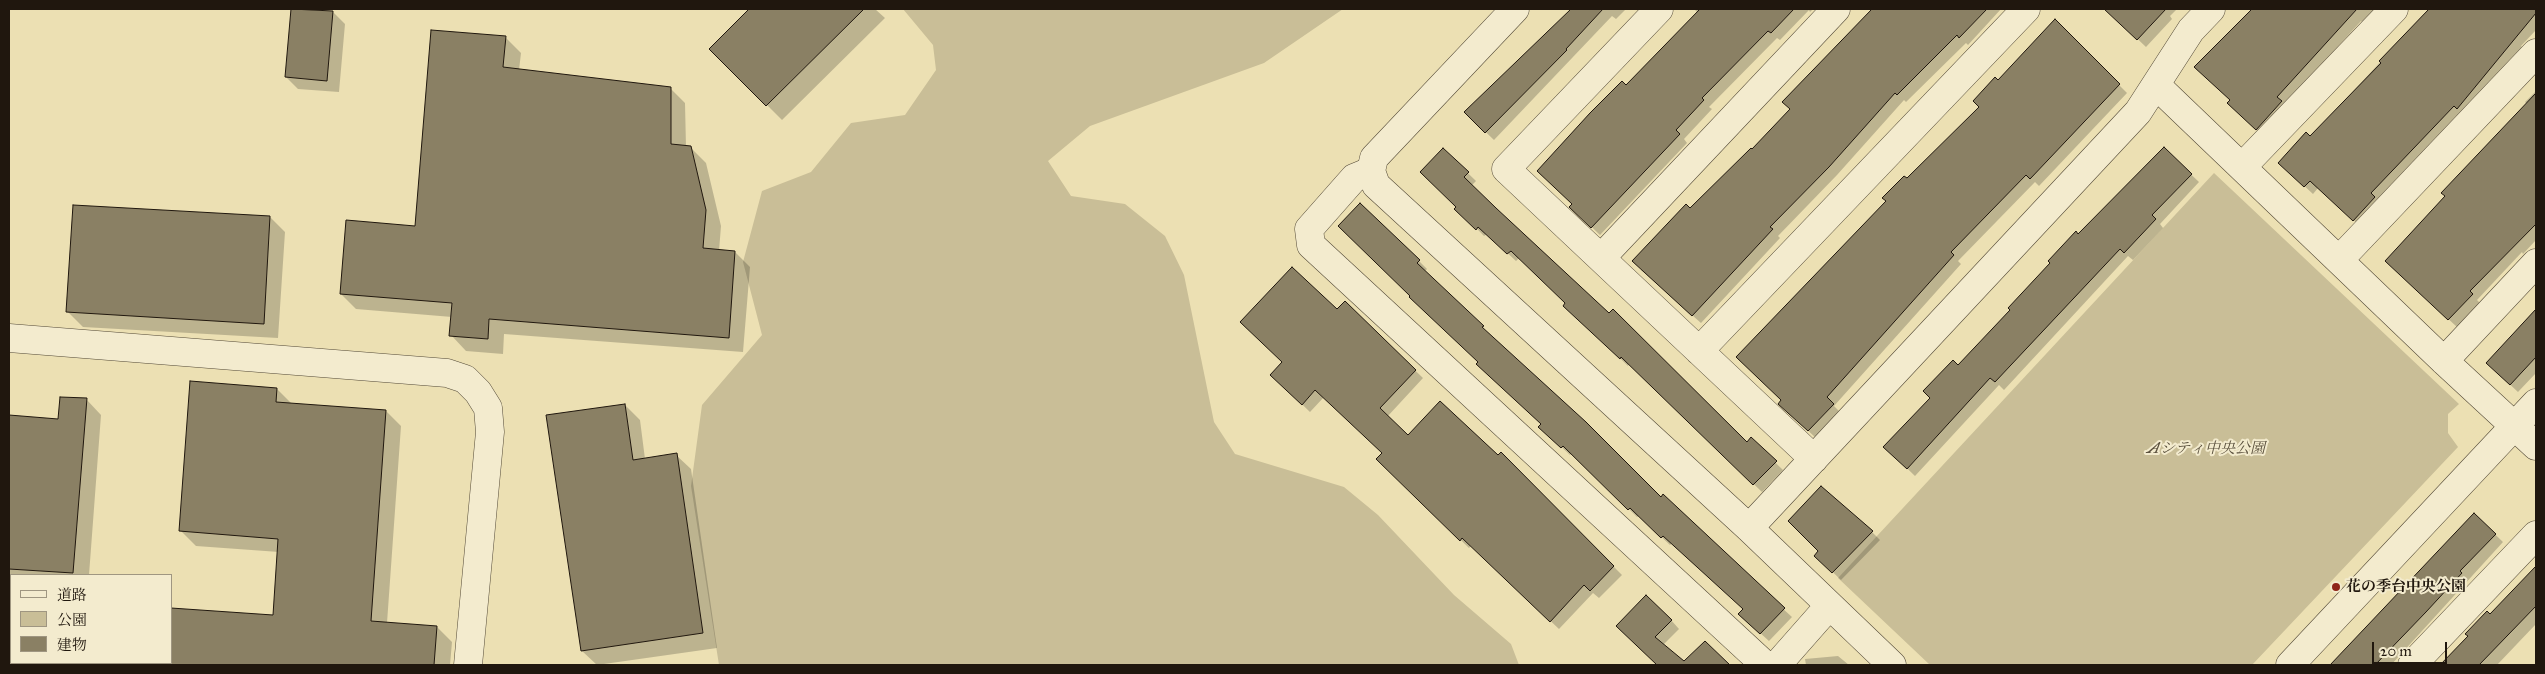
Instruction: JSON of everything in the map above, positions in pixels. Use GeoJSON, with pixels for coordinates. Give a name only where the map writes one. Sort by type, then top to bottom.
{"type":"FeatureCollection","features":[{"type":"Feature","properties":{"kind":"street"},"geometry":{"type":"LineString","coordinates":[[1514,9],[1374,158],[1371,171],[1376,185],[1749,528],[1892,665]]}},
{"type":"Feature","properties":{"kind":"street"},"geometry":{"type":"LineString","coordinates":[[1659,9],[1506,169],[1814,459]]}},
{"type":"Feature","properties":{"kind":"street"},"geometry":{"type":"LineString","coordinates":[[1601,258],[1836,9]]}},
{"type":"Feature","properties":{"kind":"street"},"geometry":{"type":"LineString","coordinates":[[1699,351],[2026,9]]}},
{"type":"Feature","properties":{"kind":"street"},"geometry":{"type":"LineString","coordinates":[[1749,528],[2138,112],[2191,30],[2211,9]]}},
{"type":"Feature","properties":{"kind":"street"},"geometry":{"type":"LineString","coordinates":[[2242,167],[2394,9]]}},
{"type":"Feature","properties":{"kind":"street"},"geometry":{"type":"LineString","coordinates":[[2339,260],[2536,53]]}},
{"type":"Feature","properties":{"kind":"street"},"geometry":{"type":"LineString","coordinates":[[2156,85],[2444,361],[2536,446]]}},
{"type":"Feature","properties":{"kind":"street"},"geometry":{"type":"LineString","coordinates":[[1371,171],[1354,178],[1309,229],[1311,245],[1765,665]]}},
{"type":"Feature","properties":{"kind":"street"},"geometry":{"type":"LineString","coordinates":[[2444,361],[2536,263]]}},
{"type":"Feature","properties":{"kind":"street"},"geometry":{"type":"LineString","coordinates":[[9,338],[447,374],[465,379],[478,392],[488,408],[490,432],[468,665]]}},
{"type":"Feature","properties":{"kind":"street"},"geometry":{"type":"LineString","coordinates":[[2290,665],[2536,403]]}},
{"type":"Feature","properties":{"kind":"street"},"geometry":{"type":"LineString","coordinates":[[2412,665],[2536,535]]}},
{"type":"Feature","properties":{"kind":"street"},"geometry":{"type":"LineString","coordinates":[[1777,665],[1829,606]]}},
{"type":"Feature","properties":{"kind":"green space"},"geometry":{"type":"Polygon","coordinates":[[[903,9],[1343,9],[1264,63],[1090,126],[1048,161],[1071,196],[1125,204],[1165,236],[1184,275],[1214,422],[1235,454],[1344,487],[1378,515],[1454,595],[1511,644],[1519,665],[719,665],[691,486],[702,405],[762,335],[743,262],[762,191],[811,172],[851,123],[905,115],[936,70],[933,45],[903,9]]]}},
{"type":"Feature","properties":{"kind":"green space","name":"Aシティ中央公園"},"geometry":{"type":"Polygon","coordinates":[[[2214,173],[2459,404],[2448,414],[2448,433],[2458,447],[2252,665],[1930,665],[1838,578],[2214,173]]]}},
{"type":"Feature","properties":{"kind":"building"},"geometry":{"type":"Polygon","coordinates":[[[291,9],[333,11],[327,81],[285,77],[291,9]]]}},
{"type":"Feature","properties":{"kind":"building"},"geometry":{"type":"Polygon","coordinates":[[[749,9],[864,9],[766,106],[709,49],[749,9]]]}},
{"type":"Feature","properties":{"kind":"building"},"geometry":{"type":"Polygon","coordinates":[[[1571,9],[1603,9],[1567,50],[1485,133],[1464,112],[1571,9]]]}},
{"type":"Feature","properties":{"kind":"building"},"geometry":{"type":"Polygon","coordinates":[[[1700,9],[1794,9],[1771,33],[1768,31],[1702,98],[1704,100],[1676,130],[1680,134],[1591,228],[1569,207],[1572,204],[1537,171],[1622,81],[1626,85],[1700,9]]]}},
{"type":"Feature","properties":{"kind":"building"},"geometry":{"type":"Polygon","coordinates":[[[1872,9],[1987,9],[1959,38],[1957,35],[1897,95],[1895,93],[1829,167],[1770,227],[1773,229],[1692,316],[1632,261],[1686,204],[1690,208],[1752,149],[1790,109],[1782,102],[1872,9]]]}},
{"type":"Feature","properties":{"kind":"building"},"geometry":{"type":"Polygon","coordinates":[[[2104,9],[2166,9],[2137,40],[2104,9]]]}},
{"type":"Feature","properties":{"kind":"building"},"geometry":{"type":"Polygon","coordinates":[[[2252,9],[2357,9],[2277,97],[2282,101],[2256,130],[2227,103],[2230,100],[2194,67],[2252,9]]]}},
{"type":"Feature","properties":{"kind":"building"},"geometry":{"type":"Polygon","coordinates":[[[2429,9],[2536,9],[2536,13],[2457,109],[2454,106],[2371,193],[2375,197],[2353,221],[2310,181],[2304,187],[2278,163],[2306,132],[2310,136],[2381,63],[2379,61],[2429,9]]]}},
{"type":"Feature","properties":{"kind":"building"},"geometry":{"type":"Polygon","coordinates":[[[2055,19],[2120,84],[2030,179],[2026,175],[1951,252],[1954,255],[1827,397],[1834,404],[1808,431],[1778,404],[1781,400],[1736,357],[1886,201],[1882,198],[1904,176],[1907,178],[1979,107],[1973,101],[1995,77],[1998,80],[2055,19]]]}},
{"type":"Feature","properties":{"kind":"building"},"geometry":{"type":"Polygon","coordinates":[[[431,30],[506,36],[503,67],[671,87],[671,144],[691,146],[706,210],[703,248],[735,251],[729,338],[489,319],[488,339],[449,336],[452,303],[340,294],[346,220],[415,226],[431,30]]]}},
{"type":"Feature","properties":{"kind":"building"},"geometry":{"type":"Polygon","coordinates":[[[2536,93],[2536,224],[2470,291],[2473,294],[2448,320],[2385,261],[2445,196],[2441,193],[2536,93]]]}},
{"type":"Feature","properties":{"kind":"building"},"geometry":{"type":"Polygon","coordinates":[[[2164,147],[2192,174],[2152,215],[2156,219],[2124,253],[2120,249],[1995,382],[1990,378],[1907,469],[1883,447],[1930,398],[1923,391],[1953,360],[1958,365],[2010,310],[2008,308],[2050,263],[2048,261],[2076,231],[2078,234],[2164,147]]]}},
{"type":"Feature","properties":{"kind":"building"},"geometry":{"type":"Polygon","coordinates":[[[1443,148],[1469,172],[1464,177],[1496,208],[1609,313],[1613,309],[1747,442],[1751,437],[1777,461],[1753,485],[1621,357],[1620,359],[1563,306],[1565,303],[1511,251],[1507,254],[1478,227],[1476,230],[1454,209],[1456,207],[1420,172],[1443,148]]]}},
{"type":"Feature","properties":{"kind":"building"},"geometry":{"type":"Polygon","coordinates":[[[1360,203],[1420,260],[1417,263],[1484,326],[1482,327],[1586,422],[1661,497],[1663,494],[1785,608],[1760,634],[1738,614],[1743,609],[1663,536],[1661,538],[1630,508],[1628,510],[1563,446],[1561,448],[1538,427],[1541,424],[1476,364],[1478,362],[1338,226],[1360,203]]]}},
{"type":"Feature","properties":{"kind":"building"},"geometry":{"type":"Polygon","coordinates":[[[73,205],[270,216],[264,324],[66,312],[73,205]]]}},
{"type":"Feature","properties":{"kind":"building"},"geometry":{"type":"Polygon","coordinates":[[[1292,267],[1337,309],[1345,301],[1416,370],[1380,408],[1408,435],[1440,401],[1498,455],[1501,452],[1614,566],[1590,591],[1584,585],[1550,622],[1462,538],[1460,541],[1376,459],[1382,453],[1315,390],[1302,405],[1270,375],[1282,362],[1240,322],[1292,267]]]}},
{"type":"Feature","properties":{"kind":"building"},"geometry":{"type":"Polygon","coordinates":[[[2536,309],[2536,357],[2510,385],[2486,363],[2536,309]]]}},
{"type":"Feature","properties":{"kind":"building"},"geometry":{"type":"Polygon","coordinates":[[[190,381],[277,388],[276,402],[386,410],[371,621],[437,626],[434,665],[171,665],[172,608],[273,615],[278,539],[179,531],[190,381]]]}},
{"type":"Feature","properties":{"kind":"building"},"geometry":{"type":"Polygon","coordinates":[[[60,397],[87,398],[73,573],[9,569],[9,415],[58,419],[60,397]]]}},
{"type":"Feature","properties":{"kind":"building"},"geometry":{"type":"Polygon","coordinates":[[[625,404],[633,460],[677,453],[703,633],[581,651],[546,415],[625,404]]]}},
{"type":"Feature","properties":{"kind":"building"},"geometry":{"type":"Polygon","coordinates":[[[1821,486],[1873,531],[1832,573],[1814,556],[1818,551],[1788,521],[1821,486]]]}},
{"type":"Feature","properties":{"kind":"building"},"geometry":{"type":"Polygon","coordinates":[[[2474,513],[2496,534],[2460,571],[2462,573],[2426,612],[2375,665],[2330,665],[2474,513]]]}},
{"type":"Feature","properties":{"kind":"building"},"geometry":{"type":"Polygon","coordinates":[[[2536,566],[2536,606],[2479,665],[2440,665],[2468,636],[2465,634],[2487,611],[2490,614],[2536,566]]]}},
{"type":"Feature","properties":{"kind":"building"},"geometry":{"type":"Polygon","coordinates":[[[1646,595],[1672,620],[1655,637],[1684,661],[1705,641],[1730,665],[1657,665],[1616,626],[1646,595]]]}},
{"type":"Feature","properties":{"kind":"place","name":"花の季台中央公園"},"geometry":{"type":"Point","coordinates":[2336,587]}}]}
